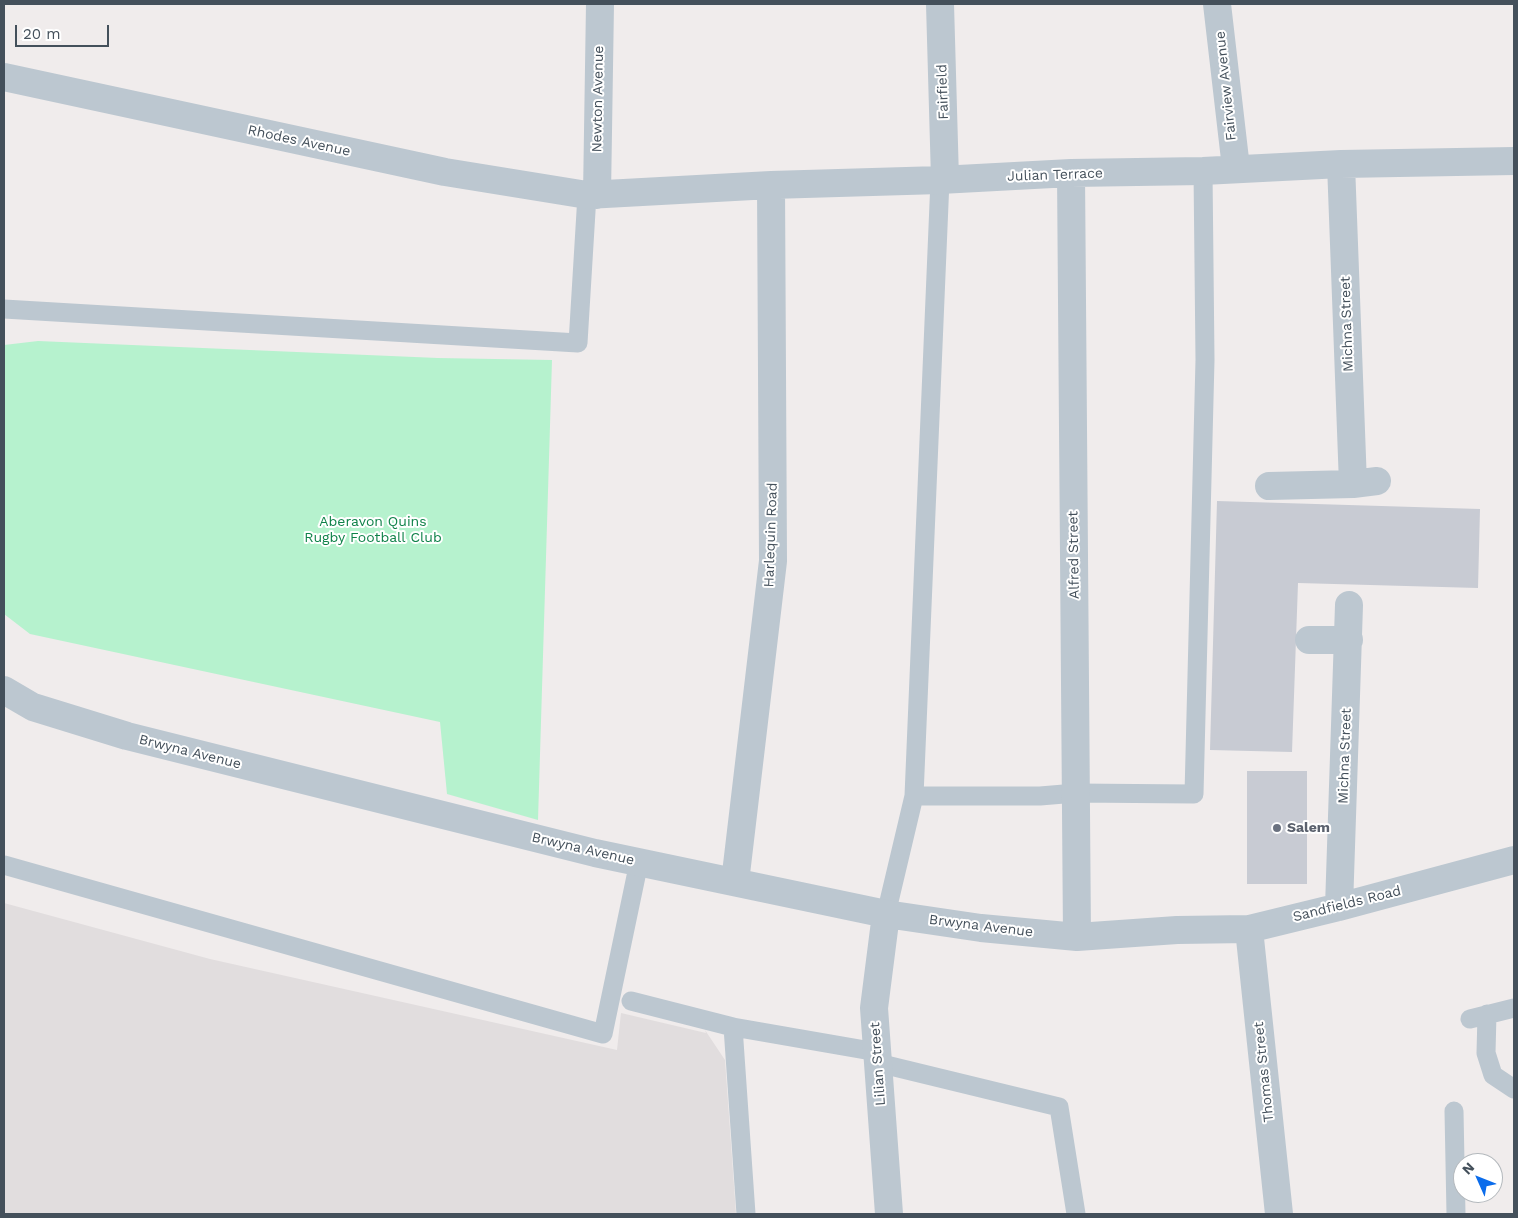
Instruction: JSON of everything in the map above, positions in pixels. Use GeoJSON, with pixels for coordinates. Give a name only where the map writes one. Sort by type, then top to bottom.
{"type":"FeatureCollection","features":[{"type":"Feature","properties":{"kind":"street","name":"Newton Avenue"},"geometry":{"type":"LineString","coordinates":[[592,195],[600,4]]}},
{"type":"Feature","properties":{"kind":"street","name":"Fairfield"},"geometry":{"type":"LineString","coordinates":[[940,4],[943,180]]}},
{"type":"Feature","properties":{"kind":"street","name":"Fairview Avenue"},"geometry":{"type":"LineString","coordinates":[[1217,4],[1236,168]]}},
{"type":"Feature","properties":{"kind":"street","name":"Rhodes Avenue"},"geometry":{"type":"LineString","coordinates":[[4,77],[445,172],[592,195]]}},
{"type":"Feature","properties":{"kind":"street","name":"Julian Terrace"},"geometry":{"type":"LineString","coordinates":[[592,195],[771,185],[943,180],[1071,173],[1203,171],[1342,164],[1514,161]]}},
{"type":"Feature","properties":{"kind":"street","name":"Michna Street"},"geometry":{"type":"LineString","coordinates":[[1269,486],[1365,483],[1342,164]]}},
{"type":"Feature","properties":{"kind":"street","name":"Alfred Street"},"geometry":{"type":"LineString","coordinates":[[1071,173],[1078,936]]}},
{"type":"Feature","properties":{"kind":"street","name":"Harlequin Road"},"geometry":{"type":"LineString","coordinates":[[736,882],[773,561],[771,185]]}},
{"type":"Feature","properties":{"kind":"street","name":"Michna Street"},"geometry":{"type":"LineString","coordinates":[[1339,907],[1349,605]]}},
{"type":"Feature","properties":{"kind":"street"},"geometry":{"type":"LineString","coordinates":[[1309,640],[1349,640]]}},
{"type":"Feature","properties":{"kind":"street","name":"Brwyna Avenue"},"geometry":{"type":"LineString","coordinates":[[4,690],[33,707],[127,736],[595,853],[886,914],[980,928],[1078,936],[1177,930]]}},
{"type":"Feature","properties":{"kind":"street","name":"Sandfields Road"},"geometry":{"type":"LineString","coordinates":[[1177,930],[1249,929],[1514,860]]}},
{"type":"Feature","properties":{"kind":"street","name":"Lilian Street"},"geometry":{"type":"LineString","coordinates":[[886,914],[874,1008],[889,1214]]}},
{"type":"Feature","properties":{"kind":"street","name":"Thomas Street"},"geometry":{"type":"LineString","coordinates":[[1249,929],[1279,1214]]}},
{"type":"Feature","properties":{"kind":"lane"},"geometry":{"type":"LineString","coordinates":[[914,796],[1040,796],[1076,793],[1194,794],[1205,360],[1203,171]]}},
{"type":"Feature","properties":{"kind":"lane"},"geometry":{"type":"LineString","coordinates":[[886,914],[914,796],[943,180]]}},
{"type":"Feature","properties":{"kind":"lane"},"geometry":{"type":"LineString","coordinates":[[4,309],[578,343],[592,195]]}},
{"type":"Feature","properties":{"kind":"lane"},"geometry":{"type":"LineString","coordinates":[[4,865],[603,1034],[639,862]]}},
{"type":"Feature","properties":{"kind":"lane"},"geometry":{"type":"LineString","coordinates":[[631,1001],[732,1027],[878,1058],[1059,1107],[1076,1214]]}},
{"type":"Feature","properties":{"kind":"lane"},"geometry":{"type":"LineString","coordinates":[[1514,1008],[1478,1016],[1492,1075],[1514,1089]]}},
{"type":"Feature","properties":{"kind":"lane"},"geometry":{"type":"LineString","coordinates":[[732,1027],[746,1214]]}},
{"type":"Feature","properties":{"kind":"lane"},"geometry":{"type":"LineString","coordinates":[[1454,1111],[1456,1214]]}},
{"type":"Feature","properties":{"kind":"shaded area"},"geometry":{"type":"Polygon","coordinates":[[[4,903],[210,959],[617,1050],[621,1013],[706,1033],[705,1030],[725,1060],[736,1214],[4,1214],[4,903]]]}},
{"type":"Feature","properties":{"kind":"green space","name":"Aberavon Quins Rugby Football Club"},"geometry":{"type":"Polygon","coordinates":[[[38,341],[438,358],[552,360],[538,820],[447,794],[440,722],[30,634],[4,614],[4,345],[38,341]]]}},
{"type":"Feature","properties":{"kind":"building"},"geometry":{"type":"Polygon","coordinates":[[[1217,501],[1480,509],[1478,588],[1298,583],[1292,752],[1210,750],[1217,501]]]}},
{"type":"Feature","properties":{"kind":"building","name":"Salem"},"geometry":{"type":"Polygon","coordinates":[[[1247,771],[1307,771],[1307,884],[1247,884],[1247,771]]]}},
{"type":"Feature","properties":{"kind":"place","name":"Salem"},"geometry":{"type":"Point","coordinates":[1277,828]}}]}
